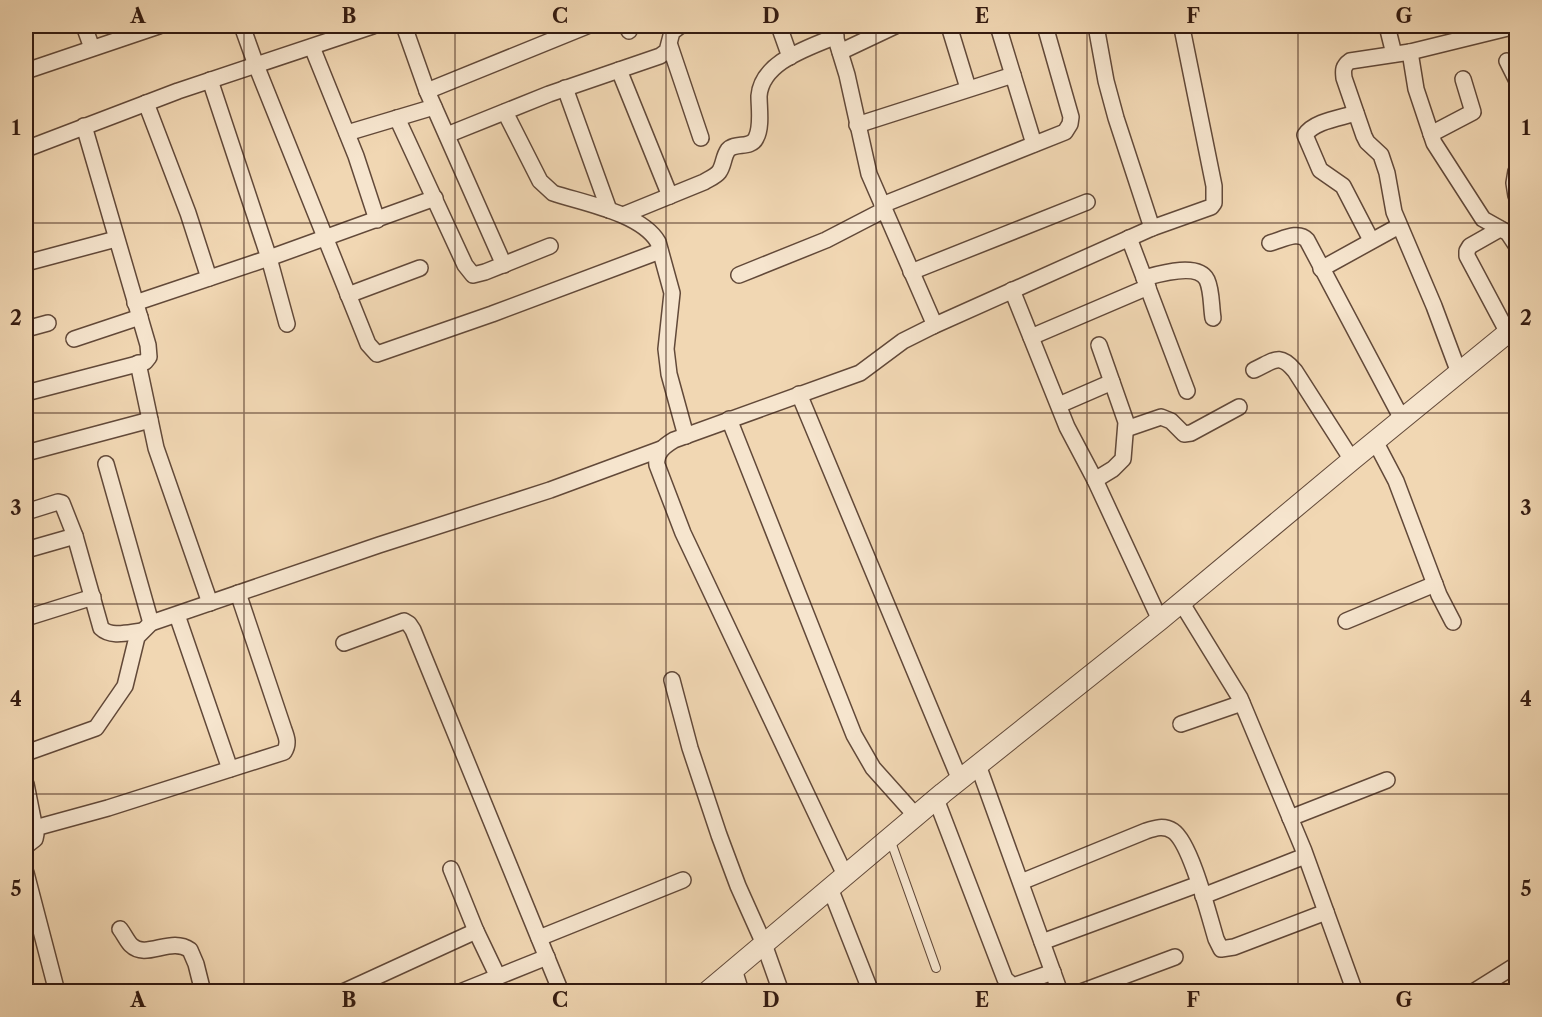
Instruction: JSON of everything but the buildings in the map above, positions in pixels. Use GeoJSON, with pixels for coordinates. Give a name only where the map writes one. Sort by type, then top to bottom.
{"type":"FeatureCollection","features":[{"type":"Feature","properties":{"kind":"street"},"geometry":{"type":"LineString","coordinates":[[84,26],[92,48]]}},
{"type":"Feature","properties":{"kind":"street"},"geometry":{"type":"LineString","coordinates":[[26,71],[159,26]]}},
{"type":"Feature","properties":{"kind":"street"},"geometry":{"type":"LineString","coordinates":[[242,26],[368,344],[377,354],[660,251]]}},
{"type":"Feature","properties":{"kind":"street"},"geometry":{"type":"LineString","coordinates":[[26,149],[210,80],[373,26]]}},
{"type":"Feature","properties":{"kind":"street"},"geometry":{"type":"LineString","coordinates":[[405,26],[427,91],[504,265]]}},
{"type":"Feature","properties":{"kind":"street"},"geometry":{"type":"LineString","coordinates":[[427,91],[587,26]]}},
{"type":"Feature","properties":{"kind":"street"},"geometry":{"type":"LineString","coordinates":[[447,135],[566,88],[660,56],[668,51],[672,32],[680,26]]}},
{"type":"Feature","properties":{"kind":"street"},"geometry":{"type":"LineString","coordinates":[[778,26],[790,57]]}},
{"type":"Feature","properties":{"kind":"street"},"geometry":{"type":"LineString","coordinates":[[840,52],[895,26]]}},
{"type":"Feature","properties":{"kind":"street"},"geometry":{"type":"LineString","coordinates":[[949,26],[968,88]]}},
{"type":"Feature","properties":{"kind":"street"},"geometry":{"type":"LineString","coordinates":[[998,26],[1034,144]]}},
{"type":"Feature","properties":{"kind":"street"},"geometry":{"type":"LineString","coordinates":[[739,275],[826,240],[883,208],[1065,132],[1070,124],[1066,99],[1045,26]]}},
{"type":"Feature","properties":{"kind":"street"},"geometry":{"type":"LineString","coordinates":[[1096,26],[1106,81],[1116,118],[1152,228]]}},
{"type":"Feature","properties":{"kind":"street"},"geometry":{"type":"LineString","coordinates":[[26,512],[62,502],[75,536],[101,628],[105,632],[147,627],[210,603],[550,490],[661,449],[674,440],[729,419],[860,372],[903,341],[933,326],[1152,228],[1211,207],[1214,203],[1214,186],[1183,33],[1184,26]]}},
{"type":"Feature","properties":{"kind":"street"},"geometry":{"type":"LineString","coordinates":[[1387,26],[1394,54]]}},
{"type":"Feature","properties":{"kind":"street"},"geometry":{"type":"LineString","coordinates":[[1459,373],[1434,306],[1399,226],[1390,200],[1381,155],[1367,142],[1356,113],[1344,78],[1345,65],[1350,62],[1410,52],[1516,26]]}},
{"type":"Feature","properties":{"kind":"street"},"geometry":{"type":"LineString","coordinates":[[616,213],[670,196],[716,175],[732,147],[755,140],[758,129],[760,88],[770,73],[790,57],[834,31],[847,75],[864,162],[933,321],[933,326]]}},
{"type":"Feature","properties":{"kind":"street"},"geometry":{"type":"LineString","coordinates":[[670,46],[701,138]]}},
{"type":"Feature","properties":{"kind":"street"},"geometry":{"type":"LineString","coordinates":[[312,47],[377,220]]}},
{"type":"Feature","properties":{"kind":"street"},"geometry":{"type":"LineString","coordinates":[[1410,52],[1416,89],[1439,151],[1477,212],[1483,219],[1511,236]]}},
{"type":"Feature","properties":{"kind":"street"},"geometry":{"type":"LineString","coordinates":[[1507,61],[1516,79]]}},
{"type":"Feature","properties":{"kind":"street"},"geometry":{"type":"LineString","coordinates":[[619,70],[670,196]]}},
{"type":"Feature","properties":{"kind":"street"},"geometry":{"type":"LineString","coordinates":[[857,125],[1013,75]]}},
{"type":"Feature","properties":{"kind":"street"},"geometry":{"type":"LineString","coordinates":[[1431,134],[1473,112],[1463,79]]}},
{"type":"Feature","properties":{"kind":"street"},"geometry":{"type":"LineString","coordinates":[[210,80],[269,258],[287,324]]}},
{"type":"Feature","properties":{"kind":"street"},"geometry":{"type":"LineString","coordinates":[[566,88],[616,213]]}},
{"type":"Feature","properties":{"kind":"street"},"geometry":{"type":"LineString","coordinates":[[146,103],[188,213],[209,278]]}},
{"type":"Feature","properties":{"kind":"street"},"geometry":{"type":"LineString","coordinates":[[346,133],[434,107]]}},
{"type":"Feature","properties":{"kind":"street"},"geometry":{"type":"LineString","coordinates":[[505,111],[540,181],[553,194],[616,213],[654,235],[672,293],[666,349],[669,374],[686,436]]}},
{"type":"Feature","properties":{"kind":"street"},"geometry":{"type":"LineString","coordinates":[[1356,113],[1315,126],[1305,135],[1317,166],[1324,174],[1343,186],[1371,240]]}},
{"type":"Feature","properties":{"kind":"street"},"geometry":{"type":"LineString","coordinates":[[397,118],[465,265],[473,275],[550,246]]}},
{"type":"Feature","properties":{"kind":"street"},"geometry":{"type":"LineString","coordinates":[[26,393],[145,362],[149,357],[138,310],[84,126]]}},
{"type":"Feature","properties":{"kind":"street"},"geometry":{"type":"LineString","coordinates":[[1516,171],[1514,183],[1516,195]]}},
{"type":"Feature","properties":{"kind":"street"},"geometry":{"type":"LineString","coordinates":[[74,339],[209,278],[435,198]]}},
{"type":"Feature","properties":{"kind":"street"},"geometry":{"type":"LineString","coordinates":[[911,272],[1086,202]]}},
{"type":"Feature","properties":{"kind":"street"},"geometry":{"type":"LineString","coordinates":[[1321,269],[1399,226]]}},
{"type":"Feature","properties":{"kind":"street"},"geometry":{"type":"LineString","coordinates":[[1270,243],[1298,235],[1307,240],[1402,419]]}},
{"type":"Feature","properties":{"kind":"street"},"geometry":{"type":"LineString","coordinates":[[707,992],[936,799],[1160,620],[1512,330],[1467,256],[1470,246],[1511,236]]}},
{"type":"Feature","properties":{"kind":"street"},"geometry":{"type":"LineString","coordinates":[[26,263],[116,238]]}},
{"type":"Feature","properties":{"kind":"street"},"geometry":{"type":"LineString","coordinates":[[1129,238],[1187,391]]}},
{"type":"Feature","properties":{"kind":"street"},"geometry":{"type":"LineString","coordinates":[[348,295],[420,268]]}},
{"type":"Feature","properties":{"kind":"street"},"geometry":{"type":"LineString","coordinates":[[1031,337],[1146,282],[1160,273],[1190,270],[1200,272],[1207,280],[1213,318]]}},
{"type":"Feature","properties":{"kind":"street"},"geometry":{"type":"LineString","coordinates":[[1012,290],[1067,427],[1095,480],[1160,620]]}},
{"type":"Feature","properties":{"kind":"street"},"geometry":{"type":"LineString","coordinates":[[26,329],[48,323]]}},
{"type":"Feature","properties":{"kind":"street"},"geometry":{"type":"LineString","coordinates":[[1095,480],[1113,469],[1123,459],[1123,440],[1126,429],[1126,422],[1099,345]]}},
{"type":"Feature","properties":{"kind":"street"},"geometry":{"type":"LineString","coordinates":[[1254,370],[1281,359],[1286,360],[1352,460]]}},
{"type":"Feature","properties":{"kind":"street"},"geometry":{"type":"LineString","coordinates":[[138,363],[156,448],[210,603]]}},
{"type":"Feature","properties":{"kind":"street"},"geometry":{"type":"LineString","coordinates":[[1059,405],[1112,382]]}},
{"type":"Feature","properties":{"kind":"street"},"geometry":{"type":"LineString","coordinates":[[799,394],[960,780]]}},
{"type":"Feature","properties":{"kind":"street"},"geometry":{"type":"LineString","coordinates":[[1126,429],[1161,417],[1171,421],[1184,434],[1191,433],[1239,407]]}},
{"type":"Feature","properties":{"kind":"street"},"geometry":{"type":"LineString","coordinates":[[729,419],[854,735],[873,768],[916,816]]}},
{"type":"Feature","properties":{"kind":"street"},"geometry":{"type":"LineString","coordinates":[[26,453],[150,420]]}},
{"type":"Feature","properties":{"kind":"street"},"geometry":{"type":"LineString","coordinates":[[1375,441],[1396,481],[1435,584],[1453,622]]}},
{"type":"Feature","properties":{"kind":"street"},"geometry":{"type":"LineString","coordinates":[[661,449],[656,458],[657,465],[683,533],[845,875]]}},
{"type":"Feature","properties":{"kind":"street"},"geometry":{"type":"LineString","coordinates":[[26,753],[96,728],[125,686],[135,644],[147,627],[106,464]]}},
{"type":"Feature","properties":{"kind":"street"},"geometry":{"type":"LineString","coordinates":[[26,550],[75,536]]}},
{"type":"Feature","properties":{"kind":"street"},"geometry":{"type":"LineString","coordinates":[[1346,621],[1435,584]]}},
{"type":"Feature","properties":{"kind":"street"},"geometry":{"type":"LineString","coordinates":[[35,828],[108,808],[284,752],[287,747],[284,730],[238,594]]}},
{"type":"Feature","properties":{"kind":"street"},"geometry":{"type":"LineString","coordinates":[[26,618],[93,597]]}},
{"type":"Feature","properties":{"kind":"street"},"geometry":{"type":"LineString","coordinates":[[1181,602],[1242,703],[1305,856],[1355,992]]}},
{"type":"Feature","properties":{"kind":"street"},"geometry":{"type":"LineString","coordinates":[[177,615],[230,769]]}},
{"type":"Feature","properties":{"kind":"street"},"geometry":{"type":"LineString","coordinates":[[344,642],[395,623],[404,621],[409,624],[561,992]]}},
{"type":"Feature","properties":{"kind":"street"},"geometry":{"type":"LineString","coordinates":[[672,680],[690,748],[719,835],[738,886],[764,944],[781,992]]}},
{"type":"Feature","properties":{"kind":"street"},"geometry":{"type":"LineString","coordinates":[[1181,724],[1242,703]]}},
{"type":"Feature","properties":{"kind":"street"},"geometry":{"type":"LineString","coordinates":[[978,765],[1060,992]]}},
{"type":"Feature","properties":{"kind":"street"},"geometry":{"type":"LineString","coordinates":[[1290,818],[1387,780]]}},
{"type":"Feature","properties":{"kind":"street"},"geometry":{"type":"LineString","coordinates":[[26,784],[35,828],[35,839],[26,846]]}},
{"type":"Feature","properties":{"kind":"street"},"geometry":{"type":"LineString","coordinates":[[936,799],[1005,979],[1014,986],[1053,972]]}},
{"type":"Feature","properties":{"kind":"street"},"geometry":{"type":"LineString","coordinates":[[1021,882],[1157,827],[1174,831],[1181,840],[1221,949],[1326,912]]}},
{"type":"Feature","properties":{"kind":"street"},"geometry":{"type":"LineString","coordinates":[[1042,942],[1305,856]]}},
{"type":"Feature","properties":{"kind":"street"},"geometry":{"type":"LineString","coordinates":[[451,869],[476,931],[498,977]]}},
{"type":"Feature","properties":{"kind":"street"},"geometry":{"type":"LineString","coordinates":[[26,873],[57,992]]}},
{"type":"Feature","properties":{"kind":"street"},"geometry":{"type":"LineString","coordinates":[[539,938],[683,880]]}},
{"type":"Feature","properties":{"kind":"street"},"geometry":{"type":"LineString","coordinates":[[830,888],[871,992]]}},
{"type":"Feature","properties":{"kind":"street"},"geometry":{"type":"LineString","coordinates":[[120,929],[132,947],[136,949],[150,950],[179,945],[190,950],[203,992]]}},
{"type":"Feature","properties":{"kind":"street"},"geometry":{"type":"LineString","coordinates":[[343,992],[476,931]]}},
{"type":"Feature","properties":{"kind":"street"},"geometry":{"type":"LineString","coordinates":[[460,992],[547,957]]}},
{"type":"Feature","properties":{"kind":"street"},"geometry":{"type":"LineString","coordinates":[[1081,992],[1175,957]]}},
{"type":"Feature","properties":{"kind":"street"},"geometry":{"type":"LineString","coordinates":[[1473,992],[1516,965]]}},
{"type":"Feature","properties":{"kind":"street"},"geometry":{"type":"LineString","coordinates":[[734,969],[741,992]]}},
{"type":"Feature","properties":{"kind":"lane"},"geometry":{"type":"LineString","coordinates":[[890,838],[936,968]]}}]}
